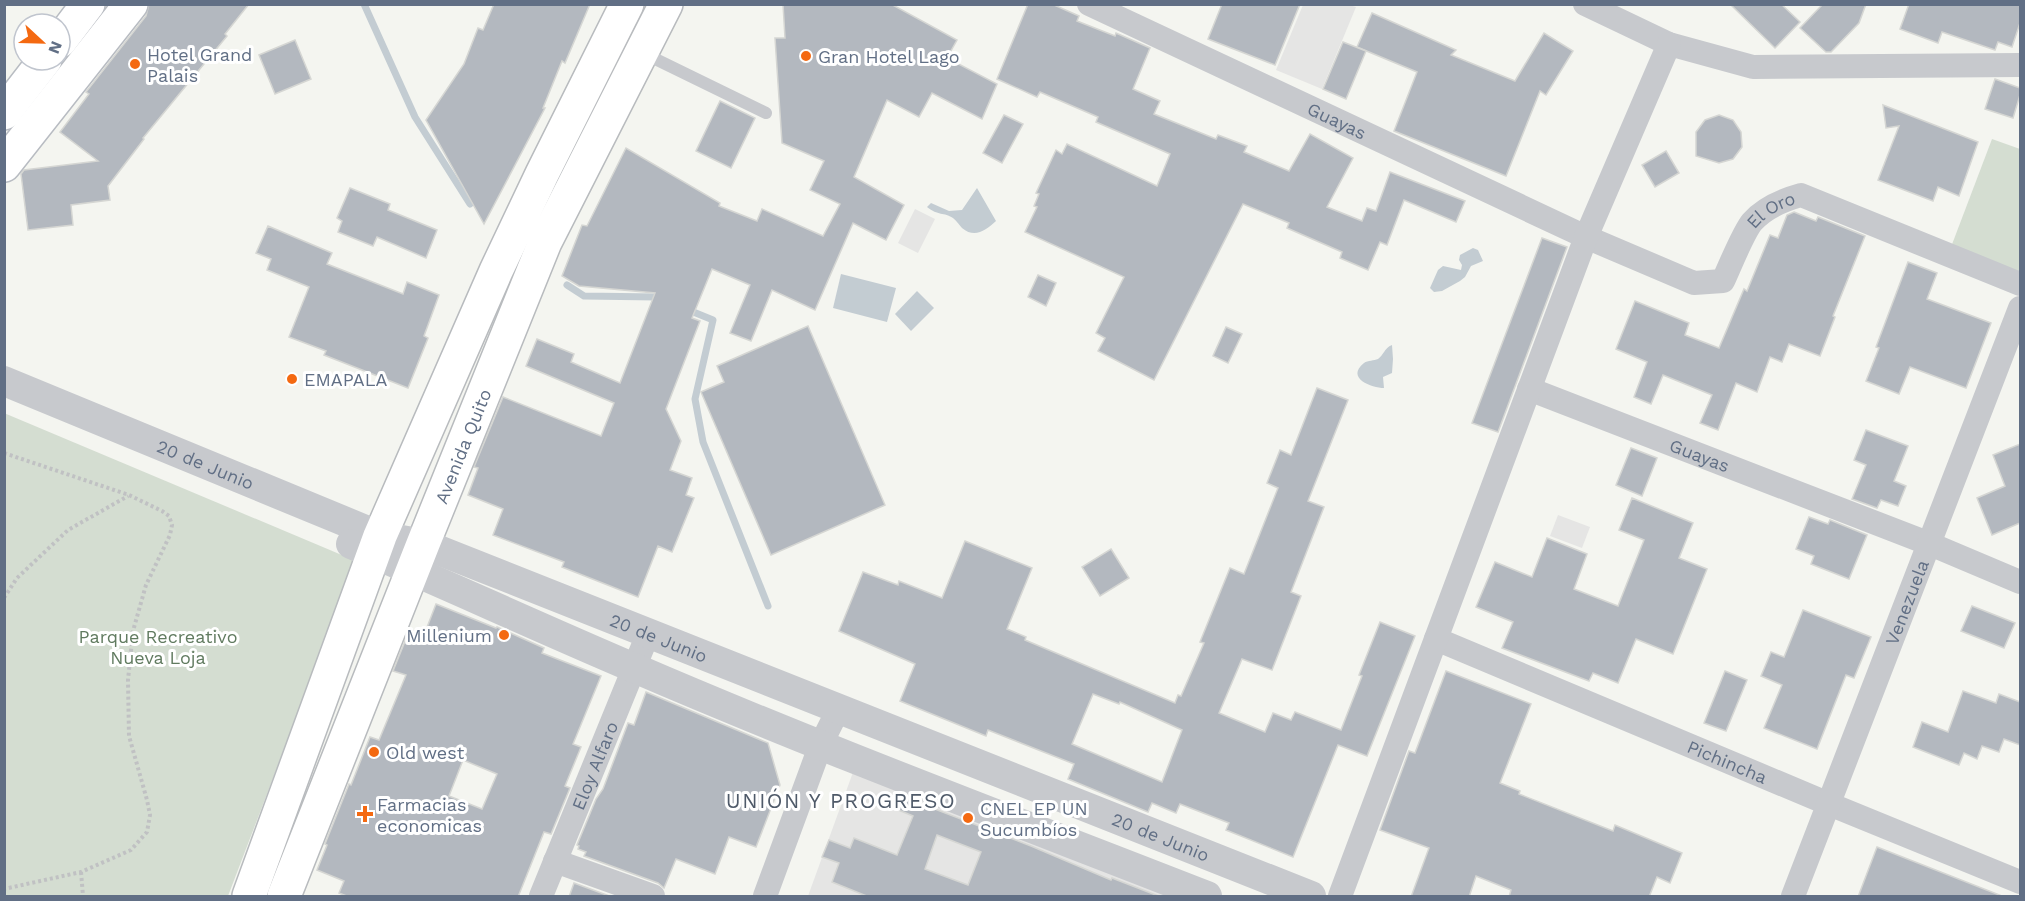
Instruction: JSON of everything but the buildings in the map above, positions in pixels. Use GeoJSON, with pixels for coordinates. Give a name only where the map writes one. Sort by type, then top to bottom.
{"type":"FeatureCollection","features":[{"type":"Feature","properties":{"kind":"main road"},"geometry":{"type":"LineString","coordinates":[[72,25],[88,4]]}},
{"type":"Feature","properties":{"kind":"main road"},"geometry":{"type":"LineString","coordinates":[[4,165],[131,4]]}},
{"type":"Feature","properties":{"kind":"main road"},"geometry":{"type":"LineString","coordinates":[[249,897],[376,545],[496,271],[627,4]]}},
{"type":"Feature","properties":{"kind":"main road","name":"Avenida Quito"},"geometry":{"type":"LineString","coordinates":[[284,897],[545,242],[666,4]]}},
{"type":"Feature","properties":{"kind":"main road"},"geometry":{"type":"LineString","coordinates":[[4,113],[36,72]]}},
{"type":"Feature","properties":{"kind":"street","name":"Guayas"},"geometry":{"type":"LineString","coordinates":[[1089,4],[1586,237]]}},
{"type":"Feature","properties":{"kind":"street"},"geometry":{"type":"LineString","coordinates":[[1585,4],[1669,44],[1753,67],[2020,65]]}},
{"type":"Feature","properties":{"kind":"street"},"geometry":{"type":"LineString","coordinates":[[1340,897],[1586,237],[1669,44]]}},
{"type":"Feature","properties":{"kind":"street","name":"El Oro"},"geometry":{"type":"LineString","coordinates":[[1586,237],[1694,283],[1723,280],[1752,223],[1783,200],[1801,195],[2020,284]]}},
{"type":"Feature","properties":{"kind":"street","name":"Venezuela"},"geometry":{"type":"LineString","coordinates":[[1793,897],[2020,308]]}},
{"type":"Feature","properties":{"kind":"street","name":"20 de Junio"},"geometry":{"type":"LineString","coordinates":[[4,381],[376,545]]}},
{"type":"Feature","properties":{"kind":"street","name":"Guayas"},"geometry":{"type":"LineString","coordinates":[[1529,389],[1930,544],[2020,582]]}},
{"type":"Feature","properties":{"kind":"street","name":"20 de Junio"},"geometry":{"type":"LineString","coordinates":[[4,400],[376,545],[648,634],[1311,897]]}},
{"type":"Feature","properties":{"kind":"street","name":"20 de Junio"},"geometry":{"type":"LineString","coordinates":[[418,557],[633,668],[1207,897]]}},
{"type":"Feature","properties":{"kind":"street","name":"Eloy Alfaro"},"geometry":{"type":"LineString","coordinates":[[541,897],[648,634]]}},
{"type":"Feature","properties":{"kind":"street","name":"Pichincha"},"geometry":{"type":"LineString","coordinates":[[1436,639],[2020,882]]}},
{"type":"Feature","properties":{"kind":"street"},"geometry":{"type":"LineString","coordinates":[[765,897],[821,744],[838,710]]}},
{"type":"Feature","properties":{"kind":"street"},"geometry":{"type":"LineString","coordinates":[[555,861],[653,897]]}},
{"type":"Feature","properties":{"kind":"lane"},"geometry":{"type":"LineString","coordinates":[[642,53],[766,113]]}},
{"type":"Feature","properties":{"kind":"path"},"geometry":{"type":"LineString","coordinates":[[4,453],[129,495],[162,511],[169,516],[172,525],[170,535],[146,585],[138,613],[133,631],[128,680],[129,736],[150,815],[147,832],[132,850],[81,872],[4,889]]}},
{"type":"Feature","properties":{"kind":"path"},"geometry":{"type":"LineString","coordinates":[[4,598],[17,578],[68,530],[129,495]]}},
{"type":"Feature","properties":{"kind":"path"},"geometry":{"type":"LineString","coordinates":[[81,872],[83,897]]}},
{"type":"Feature","properties":{"kind":"shaded area"},"geometry":{"type":"Polygon","coordinates":[[[1303,5],[1356,7],[1322,89],[1276,70],[1303,5]]]}},
{"type":"Feature","properties":{"kind":"shaded area"},"geometry":{"type":"Polygon","coordinates":[[[977,188],[996,221],[980,232],[971,233],[962,228],[953,218],[934,212],[927,207],[931,203],[949,211],[962,210],[977,188]]]}},
{"type":"Feature","properties":{"kind":"shaded area"},"geometry":{"type":"Polygon","coordinates":[[[915,209],[935,219],[918,253],[898,243],[915,209]]]}},
{"type":"Feature","properties":{"kind":"shaded area"},"geometry":{"type":"Polygon","coordinates":[[[1473,248],[1478,250],[1483,261],[1471,266],[1460,281],[1442,291],[1434,292],[1430,288],[1438,270],[1443,266],[1461,270],[1460,255],[1473,248]]]}},
{"type":"Feature","properties":{"kind":"shaded area"},"geometry":{"type":"Polygon","coordinates":[[[841,274],[896,288],[887,322],[833,308],[841,274]]]}},
{"type":"Feature","properties":{"kind":"shaded area"},"geometry":{"type":"Polygon","coordinates":[[[917,291],[934,308],[911,331],[895,314],[917,291]]]}},
{"type":"Feature","properties":{"kind":"shaded area"},"geometry":{"type":"Polygon","coordinates":[[[1392,345],[1392,373],[1383,377],[1384,388],[1362,381],[1357,373],[1359,368],[1366,362],[1378,359],[1392,345]]]}},
{"type":"Feature","properties":{"kind":"shaded area"},"geometry":{"type":"Polygon","coordinates":[[[1558,515],[1590,527],[1582,548],[1550,536],[1558,515]]]}},
{"type":"Feature","properties":{"kind":"shaded area"},"geometry":{"type":"Polygon","coordinates":[[[856,764],[1191,896],[808,896],[856,764]]]}},
{"type":"Feature","properties":{"kind":"green space"},"geometry":{"type":"Polygon","coordinates":[[[1992,139],[2020,149],[2020,273],[1951,247],[1992,139]]]}},
{"type":"Feature","properties":{"kind":"green space","name":"Parque Recreativo Nueva Loja"},"geometry":{"type":"Polygon","coordinates":[[[4,413],[356,561],[228,896],[5,896],[4,413]]]}},
{"type":"Feature","properties":{"kind":"waterway"},"geometry":{"type":"LineString","coordinates":[[364,4],[415,117],[470,204]]}},
{"type":"Feature","properties":{"kind":"waterway"},"geometry":{"type":"LineString","coordinates":[[567,285],[584,296],[657,297],[662,299]]}},
{"type":"Feature","properties":{"kind":"waterway"},"geometry":{"type":"LineString","coordinates":[[686,309],[713,320],[695,399],[703,442],[768,606]]}},
{"type":"Feature","properties":{"kind":"place","name":"Gran Hotel Lago"},"geometry":{"type":"Point","coordinates":[806,56]}},
{"type":"Feature","properties":{"kind":"place","name":"Hotel Grand Palais"},"geometry":{"type":"Point","coordinates":[135,64]}},
{"type":"Feature","properties":{"kind":"place","name":"EMAPALA"},"geometry":{"type":"Point","coordinates":[292,379]}},
{"type":"Feature","properties":{"kind":"place","name":"Millenium"},"geometry":{"type":"Point","coordinates":[504,635]}},
{"type":"Feature","properties":{"kind":"place","name":"Old west"},"geometry":{"type":"Point","coordinates":[374,752]}},
{"type":"Feature","properties":{"kind":"place","name":"Farmacias economicas"},"geometry":{"type":"Point","coordinates":[365,814]}},
{"type":"Feature","properties":{"kind":"place","name":"CNEL EP UN Sucumbíos"},"geometry":{"type":"Point","coordinates":[968,818]}},
{"type":"Feature","properties":{"kind":"district","name":"UNIÓN Y PROGRESO"},"geometry":{"type":"Point","coordinates":[841,800]}}]}
